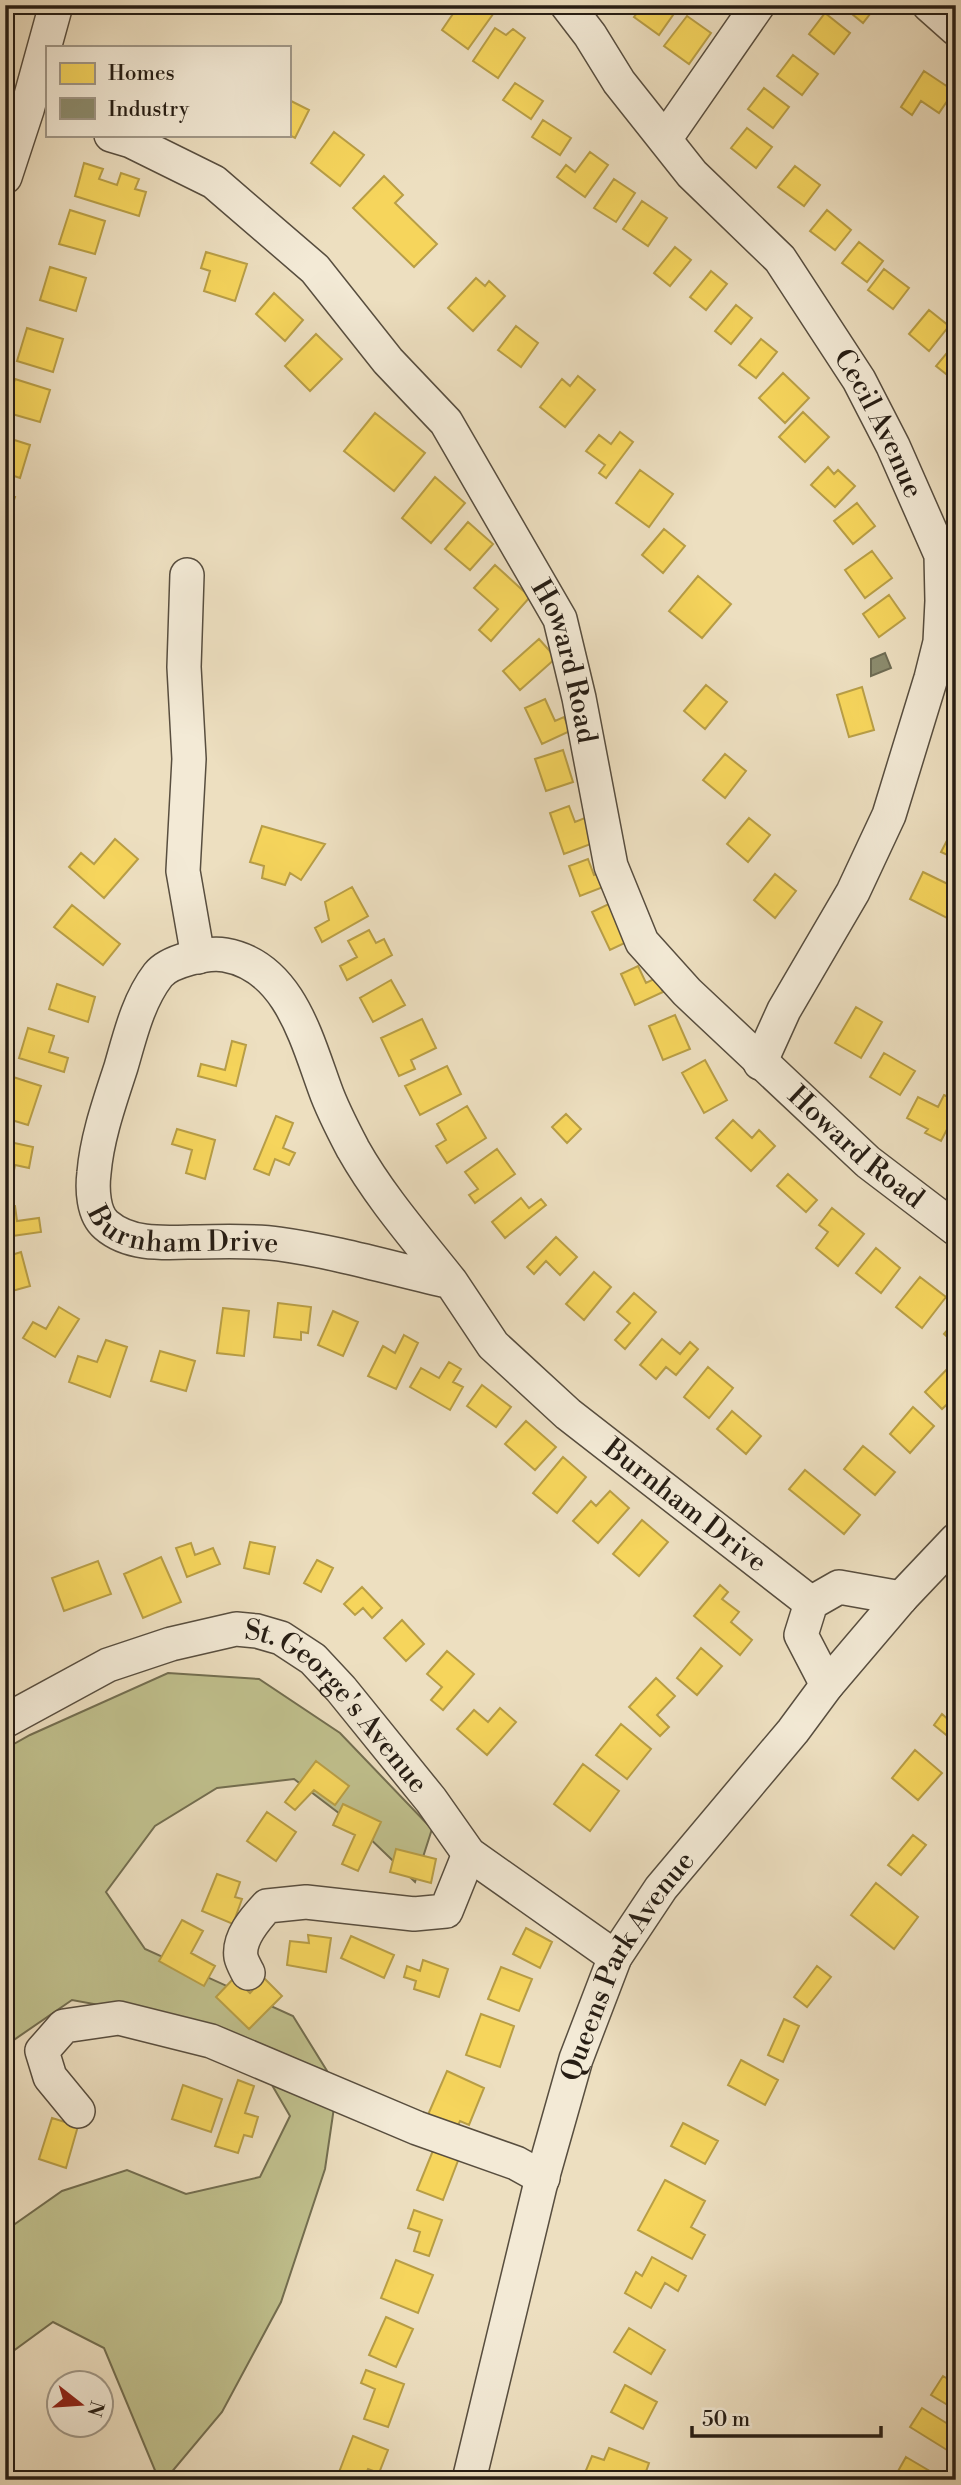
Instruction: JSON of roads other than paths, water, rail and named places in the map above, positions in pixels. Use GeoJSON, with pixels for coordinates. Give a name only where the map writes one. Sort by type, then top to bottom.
{"type":"FeatureCollection","features":[{"type":"Feature","properties":{"kind":"street"},"geometry":{"type":"LineString","coordinates":[[5,177],[57,5]]}},
{"type":"Feature","properties":{"kind":"street","name":"Cecil Avenue"},"geometry":{"type":"LineString","coordinates":[[567,5],[590,35],[619,82],[692,174],[780,259],[859,380],[898,457],[941,555],[940,642],[889,815],[853,892],[784,1010],[760,1063]]}},
{"type":"Feature","properties":{"kind":"street"},"geometry":{"type":"LineString","coordinates":[[665,139],[758,5]]}},
{"type":"Feature","properties":{"kind":"street"},"geometry":{"type":"LineString","coordinates":[[929,5],[956,29]]}},
{"type":"Feature","properties":{"kind":"street","name":"Howard Road"},"geometry":{"type":"LineString","coordinates":[[114,136],[131,141],[214,182],[305,260],[388,361],[446,422],[560,619],[579,698],[611,866],[642,942],[687,992],[868,1162],[956,1229]]}},
{"type":"Feature","properties":{"kind":"street"},"geometry":{"type":"LineString","coordinates":[[187,575],[184,667],[189,759],[183,872],[198,957]]}},
{"type":"Feature","properties":{"kind":"street","name":"Burnham Drive"},"geometry":{"type":"LineString","coordinates":[[451,1282],[277,1244],[160,1242],[128,1238],[104,1224],[94,1204],[93,1175],[100,1139],[138,1011],[159,973],[187,958],[222,955],[239,959],[259,969],[279,987],[298,1017],[326,1090],[353,1149],[382,1194],[451,1282],[493,1345],[568,1414],[811,1603]]}},
{"type":"Feature","properties":{"kind":"street","name":"Queens Park Avenue"},"geometry":{"type":"LineString","coordinates":[[469,2480],[543,2178],[576,2059],[615,1957],[661,1888],[793,1731],[827,1685],[901,1598],[956,1540]]}},
{"type":"Feature","properties":{"kind":"street"},"geometry":{"type":"LineString","coordinates":[[827,1685],[801,1635],[811,1603],[839,1587],[901,1598]]}},
{"type":"Feature","properties":{"kind":"street","name":"St. George's Avenue"},"geometry":{"type":"LineString","coordinates":[[5,1721],[108,1665],[204,1635],[236,1629],[257,1630],[281,1638],[313,1659],[341,1689],[431,1800],[469,1854],[615,1957]]}},
{"type":"Feature","properties":{"kind":"street"},"geometry":{"type":"LineString","coordinates":[[248,1973],[241,1956],[244,1942],[252,1922],[267,1906],[306,1902],[414,1914],[446,1911],[469,1854]]}},
{"type":"Feature","properties":{"kind":"street"},"geometry":{"type":"LineString","coordinates":[[78,2111],[50,2077],[42,2051],[64,2026],[119,2018],[211,2041],[417,2128],[516,2163],[543,2178]]}}]}
